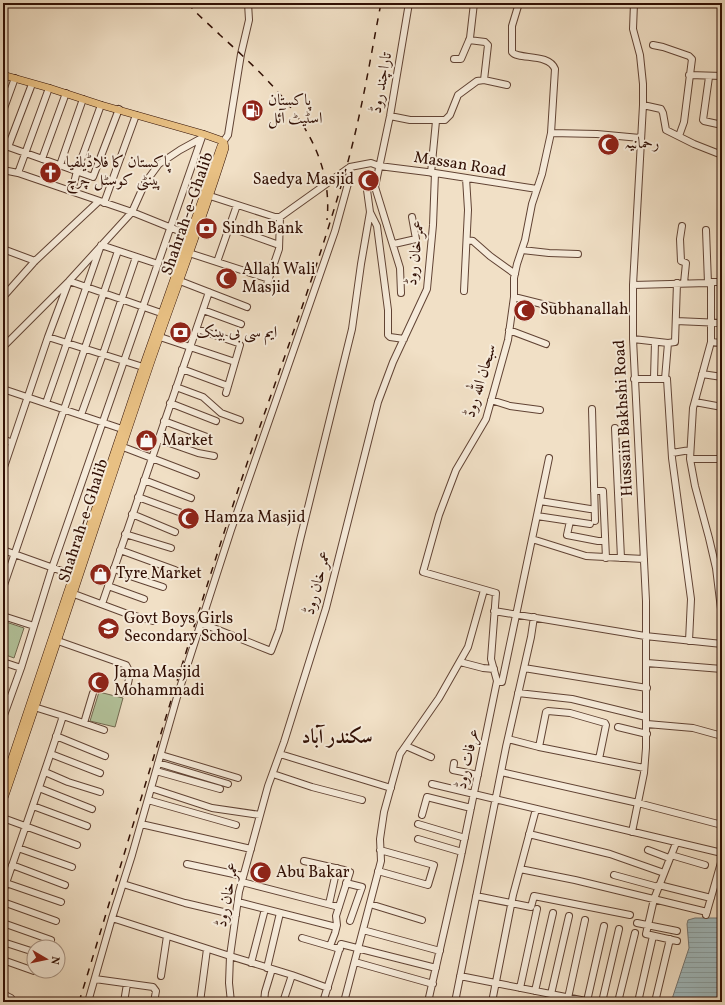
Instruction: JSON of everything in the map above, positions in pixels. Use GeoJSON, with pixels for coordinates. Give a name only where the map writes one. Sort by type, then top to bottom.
{"type":"FeatureCollection","features":[{"type":"Feature","properties":{"kind":"main road"},"geometry":{"type":"LineString","coordinates":[[3,75],[66,93],[101,105],[119,109],[223,142]]}},
{"type":"Feature","properties":{"kind":"main road","name":"Shahrah-e-Ghalib"},"geometry":{"type":"LineString","coordinates":[[3,785],[58,641],[160,337],[210,196],[225,148],[223,142]]}},
{"type":"Feature","properties":{"kind":"main road","name":"Shahrah-e-Ghalib"},"geometry":{"type":"LineString","coordinates":[[3,801],[73,575],[143,367],[223,142]]}},
{"type":"Feature","properties":{"kind":"street"},"geometry":{"type":"LineString","coordinates":[[223,142],[228,135],[241,54],[249,20],[248,3]]}},
{"type":"Feature","properties":{"kind":"street","name":"تاراچند روڈ"},"geometry":{"type":"LineString","coordinates":[[375,187],[390,116],[409,3]]}},
{"type":"Feature","properties":{"kind":"street"},"geometry":{"type":"LineString","coordinates":[[454,59],[461,59],[469,40],[474,3]]}},
{"type":"Feature","properties":{"kind":"street","name":"سبحان اللہ روڈ"},"geometry":{"type":"LineString","coordinates":[[484,590],[423,572],[439,515],[456,470],[486,419],[510,330],[516,274],[551,133],[555,69],[552,64],[534,56],[516,56],[512,52],[512,26],[518,3]]}},
{"type":"Feature","properties":{"kind":"street","name":"Hussain Bakhshi Road"},"geometry":{"type":"LineString","coordinates":[[632,832],[644,768],[647,734],[647,663],[645,636],[646,601],[633,339],[633,285],[643,105],[643,78],[640,55],[633,29],[634,3]]}},
{"type":"Feature","properties":{"kind":"street"},"geometry":{"type":"LineString","coordinates":[[469,40],[485,42],[488,44],[484,80]]}},
{"type":"Feature","properties":{"kind":"street"},"geometry":{"type":"LineString","coordinates":[[653,46],[663,47],[690,57],[692,60],[684,122],[679,136]]}},
{"type":"Feature","properties":{"kind":"street"},"geometry":{"type":"LineString","coordinates":[[689,76],[722,76]]}},
{"type":"Feature","properties":{"kind":"street"},"geometry":{"type":"LineString","coordinates":[[709,77],[703,120],[722,125]]}},
{"type":"Feature","properties":{"kind":"street"},"geometry":{"type":"LineString","coordinates":[[3,111],[15,78]]}},
{"type":"Feature","properties":{"kind":"street"},"geometry":{"type":"LineString","coordinates":[[390,116],[410,120],[445,120],[448,118],[458,95],[477,81],[484,80],[507,85]]}},
{"type":"Feature","properties":{"kind":"street"},"geometry":{"type":"LineString","coordinates":[[32,84],[6,146],[93,177],[119,109]]}},
{"type":"Feature","properties":{"kind":"street"},"geometry":{"type":"LineString","coordinates":[[18,173],[49,88]]}},
{"type":"Feature","properties":{"kind":"street"},"geometry":{"type":"LineString","coordinates":[[42,159],[66,93]]}},
{"type":"Feature","properties":{"kind":"street"},"geometry":{"type":"LineString","coordinates":[[60,165],[83,99]]}},
{"type":"Feature","properties":{"kind":"street"},"geometry":{"type":"LineString","coordinates":[[72,191],[77,171],[101,105]]}},
{"type":"Feature","properties":{"kind":"street"},"geometry":{"type":"LineString","coordinates":[[643,105],[661,110],[666,129],[722,155]]}},
{"type":"Feature","properties":{"kind":"street"},"geometry":{"type":"LineString","coordinates":[[3,297],[35,261],[101,202],[136,115]]}},
{"type":"Feature","properties":{"kind":"street","name":"عمر خان روڈ"},"geometry":{"type":"LineString","coordinates":[[231,1002],[229,983],[230,956],[242,879],[260,815],[326,608],[378,402],[393,362],[427,289],[433,225],[433,173],[436,121]]}},
{"type":"Feature","properties":{"kind":"street"},"geometry":{"type":"LineString","coordinates":[[551,133],[598,134],[640,138]]}},
{"type":"Feature","properties":{"kind":"street"},"geometry":{"type":"LineString","coordinates":[[3,347],[69,281],[132,212],[145,183],[159,164],[201,136]]}},
{"type":"Feature","properties":{"kind":"street"},"geometry":{"type":"LineString","coordinates":[[3,718],[21,668],[52,568],[201,136]]}},
{"type":"Feature","properties":{"kind":"street","name":"Massan Road"},"geometry":{"type":"LineString","coordinates":[[350,167],[371,163],[379,166],[537,189]]}},
{"type":"Feature","properties":{"kind":"street"},"geometry":{"type":"LineString","coordinates":[[210,196],[275,217],[280,217],[350,167]]}},
{"type":"Feature","properties":{"kind":"street"},"geometry":{"type":"LineString","coordinates":[[88,1002],[158,763],[201,623],[231,530],[335,231],[349,180],[350,167]]}},
{"type":"Feature","properties":{"kind":"street"},"geometry":{"type":"LineString","coordinates":[[4,172],[18,173],[72,191],[132,212],[189,235]]}},
{"type":"Feature","properties":{"kind":"street"},"geometry":{"type":"LineString","coordinates":[[464,291],[468,210],[466,178]]}},
{"type":"Feature","properties":{"kind":"street"},"geometry":{"type":"LineString","coordinates":[[401,293],[400,268],[394,244],[375,187],[369,187],[367,190],[370,212],[376,226],[388,310],[388,335],[404,339]]}},
{"type":"Feature","properties":{"kind":"street"},"geometry":{"type":"LineString","coordinates":[[217,262],[237,205]]}},
{"type":"Feature","properties":{"kind":"street"},"geometry":{"type":"LineString","coordinates":[[201,623],[271,651],[279,630],[302,529],[352,329],[370,212]]}},
{"type":"Feature","properties":{"kind":"street"},"geometry":{"type":"LineString","coordinates":[[265,290],[279,245],[280,217]]}},
{"type":"Feature","properties":{"kind":"street"},"geometry":{"type":"LineString","coordinates":[[394,244],[416,239],[412,217]]}},
{"type":"Feature","properties":{"kind":"street"},"geometry":{"type":"LineString","coordinates":[[682,226],[680,238],[681,261],[686,263],[684,283]]}},
{"type":"Feature","properties":{"kind":"street"},"geometry":{"type":"LineString","coordinates":[[229,227],[279,245]]}},
{"type":"Feature","properties":{"kind":"street"},"geometry":{"type":"LineString","coordinates":[[706,230],[710,283],[711,342],[695,402],[690,459],[695,486],[719,569],[722,617]]}},
{"type":"Feature","properties":{"kind":"street"},"geometry":{"type":"LineString","coordinates":[[467,240],[473,241],[490,256],[516,274]]}},
{"type":"Feature","properties":{"kind":"street"},"geometry":{"type":"LineString","coordinates":[[101,246],[158,264]]}},
{"type":"Feature","properties":{"kind":"street"},"geometry":{"type":"LineString","coordinates":[[46,403],[101,246]]}},
{"type":"Feature","properties":{"kind":"street"},"geometry":{"type":"LineString","coordinates":[[3,249],[35,261]]}},
{"type":"Feature","properties":{"kind":"street"},"geometry":{"type":"LineString","coordinates":[[522,250],[578,254]]}},
{"type":"Feature","properties":{"kind":"street"},"geometry":{"type":"LineString","coordinates":[[3,588],[118,251]]}},
{"type":"Feature","properties":{"kind":"street"},"geometry":{"type":"LineString","coordinates":[[189,253],[269,279]]}},
{"type":"Feature","properties":{"kind":"street"},"geometry":{"type":"LineString","coordinates":[[81,415],[136,257]]}},
{"type":"Feature","properties":{"kind":"street"},"geometry":{"type":"LineString","coordinates":[[69,281],[162,313]]}},
{"type":"Feature","properties":{"kind":"street"},"geometry":{"type":"LineString","coordinates":[[3,470],[27,396],[69,281]]}},
{"type":"Feature","properties":{"kind":"street"},"geometry":{"type":"LineString","coordinates":[[180,282],[247,307]]}},
{"type":"Feature","properties":{"kind":"street"},"geometry":{"type":"LineString","coordinates":[[633,285],[722,282]]}},
{"type":"Feature","properties":{"kind":"street"},"geometry":{"type":"LineString","coordinates":[[633,339],[668,343],[675,342],[677,283]]}},
{"type":"Feature","properties":{"kind":"street"},"geometry":{"type":"LineString","coordinates":[[102,604],[209,292]]}},
{"type":"Feature","properties":{"kind":"street"},"geometry":{"type":"LineString","coordinates":[[514,297],[566,310]]}},
{"type":"Feature","properties":{"kind":"street"},"geometry":{"type":"LineString","coordinates":[[203,310],[240,324]]}},
{"type":"Feature","properties":{"kind":"street"},"geometry":{"type":"LineString","coordinates":[[676,321],[722,323]]}},
{"type":"Feature","properties":{"kind":"street"},"geometry":{"type":"LineString","coordinates":[[196,329],[239,344],[240,346],[226,393]]}},
{"type":"Feature","properties":{"kind":"street"},"geometry":{"type":"LineString","coordinates":[[510,330],[546,344]]}},
{"type":"Feature","properties":{"kind":"street"},"geometry":{"type":"LineString","coordinates":[[48,336],[143,367]]}},
{"type":"Feature","properties":{"kind":"street"},"geometry":{"type":"LineString","coordinates":[[160,337],[235,362]]}},
{"type":"Feature","properties":{"kind":"street"},"geometry":{"type":"LineString","coordinates":[[654,342],[654,378]]}},
{"type":"Feature","properties":{"kind":"street"},"geometry":{"type":"LineString","coordinates":[[711,342],[722,343]]}},
{"type":"Feature","properties":{"kind":"street"},"geometry":{"type":"LineString","coordinates":[[668,343],[665,379],[667,379],[672,453],[691,599],[689,641]]}},
{"type":"Feature","properties":{"kind":"street"},"geometry":{"type":"LineString","coordinates":[[182,370],[228,386]]}},
{"type":"Feature","properties":{"kind":"street"},"geometry":{"type":"LineString","coordinates":[[702,374],[722,377]]}},
{"type":"Feature","properties":{"kind":"street"},"geometry":{"type":"LineString","coordinates":[[634,379],[665,379]]}},
{"type":"Feature","properties":{"kind":"street"},"geometry":{"type":"LineString","coordinates":[[176,387],[203,397],[221,413],[240,420]]}},
{"type":"Feature","properties":{"kind":"street"},"geometry":{"type":"LineString","coordinates":[[3,389],[122,429]]}},
{"type":"Feature","properties":{"kind":"street"},"geometry":{"type":"LineString","coordinates":[[491,400],[510,406],[540,410]]}},
{"type":"Feature","properties":{"kind":"street"},"geometry":{"type":"LineString","coordinates":[[695,402],[722,407]]}},
{"type":"Feature","properties":{"kind":"street"},"geometry":{"type":"LineString","coordinates":[[170,403],[216,421]]}},
{"type":"Feature","properties":{"kind":"street"},"geometry":{"type":"LineString","coordinates":[[537,516],[592,523],[594,491],[592,409]]}},
{"type":"Feature","properties":{"kind":"street"},"geometry":{"type":"LineString","coordinates":[[164,421],[207,436]]}},
{"type":"Feature","properties":{"kind":"street"},"geometry":{"type":"LineString","coordinates":[[615,428],[621,558]]}},
{"type":"Feature","properties":{"kind":"street"},"geometry":{"type":"LineString","coordinates":[[158,438],[198,453],[214,456]]}},
{"type":"Feature","properties":{"kind":"street"},"geometry":{"type":"LineString","coordinates":[[3,439],[12,443]]}},
{"type":"Feature","properties":{"kind":"street"},"geometry":{"type":"LineString","coordinates":[[123,447],[196,475]]}},
{"type":"Feature","properties":{"kind":"street"},"geometry":{"type":"LineString","coordinates":[[672,453],[690,450]]}},
{"type":"Feature","properties":{"kind":"street"},"geometry":{"type":"LineString","coordinates":[[516,614],[549,458]]}},
{"type":"Feature","properties":{"kind":"street"},"geometry":{"type":"LineString","coordinates":[[690,459],[722,459]]}},
{"type":"Feature","properties":{"kind":"street"},"geometry":{"type":"LineString","coordinates":[[144,480],[191,498]]}},
{"type":"Feature","properties":{"kind":"street"},"geometry":{"type":"LineString","coordinates":[[594,491],[603,491],[606,558]]}},
{"type":"Feature","properties":{"kind":"street"},"geometry":{"type":"LineString","coordinates":[[138,497],[187,515]]}},
{"type":"Feature","properties":{"kind":"street"},"geometry":{"type":"LineString","coordinates":[[540,501],[590,509]]}},
{"type":"Feature","properties":{"kind":"street"},"geometry":{"type":"LineString","coordinates":[[132,514],[175,532]]}},
{"type":"Feature","properties":{"kind":"street"},"geometry":{"type":"LineString","coordinates":[[570,521],[567,535],[605,541]]}},
{"type":"Feature","properties":{"kind":"street"},"geometry":{"type":"LineString","coordinates":[[125,534],[170,548]]}},
{"type":"Feature","properties":{"kind":"street"},"geometry":{"type":"LineString","coordinates":[[532,539],[586,556],[644,559]]}},
{"type":"Feature","properties":{"kind":"street"},"geometry":{"type":"LineString","coordinates":[[3,550],[73,575]]}},
{"type":"Feature","properties":{"kind":"street"},"geometry":{"type":"LineString","coordinates":[[120,550],[175,570]]}},
{"type":"Feature","properties":{"kind":"street"},"geometry":{"type":"LineString","coordinates":[[114,568],[128,575],[163,587]]}},
{"type":"Feature","properties":{"kind":"street"},"geometry":{"type":"LineString","coordinates":[[108,586],[144,599]]}},
{"type":"Feature","properties":{"kind":"street"},"geometry":{"type":"LineString","coordinates":[[344,1002],[381,861],[380,839],[384,812],[400,754],[439,698],[468,647],[484,590],[496,593],[491,659],[498,681]]}},
{"type":"Feature","properties":{"kind":"street"},"geometry":{"type":"LineString","coordinates":[[74,594],[153,621]]}},
{"type":"Feature","properties":{"kind":"street"},"geometry":{"type":"LineString","coordinates":[[494,611],[645,636],[722,644]]}},
{"type":"Feature","properties":{"kind":"street","name":"عرفات روڈ"},"geometry":{"type":"LineString","coordinates":[[428,1002],[462,852],[498,681],[502,682],[516,614]]}},
{"type":"Feature","properties":{"kind":"street"},"geometry":{"type":"LineString","coordinates":[[3,616],[34,626]]}},
{"type":"Feature","properties":{"kind":"street"},"geometry":{"type":"LineString","coordinates":[[455,1002],[534,617]]}},
{"type":"Feature","properties":{"kind":"street"},"geometry":{"type":"LineString","coordinates":[[58,641],[126,665],[130,672],[125,693]]}},
{"type":"Feature","properties":{"kind":"street"},"geometry":{"type":"LineString","coordinates":[[3,662],[21,668]]}},
{"type":"Feature","properties":{"kind":"street"},"geometry":{"type":"LineString","coordinates":[[460,662],[483,668],[494,669]]}},
{"type":"Feature","properties":{"kind":"street"},"geometry":{"type":"LineString","coordinates":[[647,663],[722,669]]}},
{"type":"Feature","properties":{"kind":"street"},"geometry":{"type":"LineString","coordinates":[[524,668],[647,688]]}},
{"type":"Feature","properties":{"kind":"street"},"geometry":{"type":"LineString","coordinates":[[84,723],[93,693]]}},
{"type":"Feature","properties":{"kind":"street"},"geometry":{"type":"LineString","coordinates":[[518,693],[572,699],[646,717]]}},
{"type":"Feature","properties":{"kind":"street"},"geometry":{"type":"LineString","coordinates":[[32,707],[104,730]]}},
{"type":"Feature","properties":{"kind":"street"},"geometry":{"type":"LineString","coordinates":[[539,747],[546,712],[570,713],[605,723],[606,725],[599,759]]}},
{"type":"Feature","properties":{"kind":"street"},"geometry":{"type":"LineString","coordinates":[[3,892],[63,716]]}},
{"type":"Feature","properties":{"kind":"street"},"geometry":{"type":"LineString","coordinates":[[647,724],[693,728],[722,736]]}},
{"type":"Feature","properties":{"kind":"street"},"geometry":{"type":"LineString","coordinates":[[618,727],[647,734]]}},
{"type":"Feature","properties":{"kind":"street"},"geometry":{"type":"LineString","coordinates":[[56,736],[105,756]]}},
{"type":"Feature","properties":{"kind":"street"},"geometry":{"type":"LineString","coordinates":[[508,739],[539,747],[644,768]]}},
{"type":"Feature","properties":{"kind":"street"},"geometry":{"type":"LineString","coordinates":[[406,746],[432,758]]}},
{"type":"Feature","properties":{"kind":"street"},"geometry":{"type":"LineString","coordinates":[[51,754],[100,773]]}},
{"type":"Feature","properties":{"kind":"street"},"geometry":{"type":"LineString","coordinates":[[280,754],[391,788]]}},
{"type":"Feature","properties":{"kind":"street"},"geometry":{"type":"LineString","coordinates":[[161,755],[238,778]]}},
{"type":"Feature","properties":{"kind":"street"},"geometry":{"type":"LineString","coordinates":[[158,763],[228,784]]}},
{"type":"Feature","properties":{"kind":"street"},"geometry":{"type":"LineString","coordinates":[[454,763],[453,770],[478,775]]}},
{"type":"Feature","properties":{"kind":"street"},"geometry":{"type":"LineString","coordinates":[[156,771],[220,789]]}},
{"type":"Feature","properties":{"kind":"street"},"geometry":{"type":"LineString","coordinates":[[45,772],[68,782],[100,792]]}},
{"type":"Feature","properties":{"kind":"street"},"geometry":{"type":"LineString","coordinates":[[501,772],[638,803],[722,825]]}},
{"type":"Feature","properties":{"kind":"street"},"geometry":{"type":"LineString","coordinates":[[273,774],[312,787],[362,800]]}},
{"type":"Feature","properties":{"kind":"street"},"geometry":{"type":"LineString","coordinates":[[432,784],[722,853]]}},
{"type":"Feature","properties":{"kind":"street"},"geometry":{"type":"LineString","coordinates":[[39,788],[92,809]]}},
{"type":"Feature","properties":{"kind":"street"},"geometry":{"type":"LineString","coordinates":[[151,788],[212,808],[260,815]]}},
{"type":"Feature","properties":{"kind":"street"},"geometry":{"type":"LineString","coordinates":[[422,815],[427,797],[471,808]]}},
{"type":"Feature","properties":{"kind":"street"},"geometry":{"type":"LineString","coordinates":[[148,800],[236,825]]}},
{"type":"Feature","properties":{"kind":"street"},"geometry":{"type":"LineString","coordinates":[[33,806],[87,826]]}},
{"type":"Feature","properties":{"kind":"street"},"geometry":{"type":"LineString","coordinates":[[492,1002],[511,902],[536,809]]}},
{"type":"Feature","properties":{"kind":"street"},"geometry":{"type":"LineString","coordinates":[[3,818],[77,845]]}},
{"type":"Feature","properties":{"kind":"street"},"geometry":{"type":"LineString","coordinates":[[141,824],[251,849]]}},
{"type":"Feature","properties":{"kind":"street"},"geometry":{"type":"LineString","coordinates":[[418,824],[465,838]]}},
{"type":"Feature","properties":{"kind":"street"},"geometry":{"type":"LineString","coordinates":[[529,834],[610,854],[664,873]]}},
{"type":"Feature","properties":{"kind":"street"},"geometry":{"type":"LineString","coordinates":[[418,839],[462,852]]}},
{"type":"Feature","properties":{"kind":"street"},"geometry":{"type":"LineString","coordinates":[[676,843],[654,899],[646,934],[677,941]]}},
{"type":"Feature","properties":{"kind":"street"},"geometry":{"type":"LineString","coordinates":[[18,848],[72,867]]}},
{"type":"Feature","properties":{"kind":"street"},"geometry":{"type":"LineString","coordinates":[[378,871],[428,885],[434,865],[380,850]]}},
{"type":"Feature","properties":{"kind":"street"},"geometry":{"type":"LineString","coordinates":[[648,850],[705,865]]}},
{"type":"Feature","properties":{"kind":"street"},"geometry":{"type":"LineString","coordinates":[[520,869],[575,880],[654,899],[707,914],[722,859]]}},
{"type":"Feature","properties":{"kind":"street"},"geometry":{"type":"LineString","coordinates":[[304,861],[347,871],[346,883],[336,916],[336,927],[330,946]]}},
{"type":"Feature","properties":{"kind":"street"},"geometry":{"type":"LineString","coordinates":[[187,864],[339,907]]}},
{"type":"Feature","properties":{"kind":"street"},"geometry":{"type":"LineString","coordinates":[[12,865],[65,885]]}},
{"type":"Feature","properties":{"kind":"street"},"geometry":{"type":"LineString","coordinates":[[328,904],[337,868]]}},
{"type":"Feature","properties":{"kind":"street"},"geometry":{"type":"LineString","coordinates":[[614,875],[711,898]]}},
{"type":"Feature","properties":{"kind":"street"},"geometry":{"type":"LineString","coordinates":[[6,883],[61,902]]}},
{"type":"Feature","properties":{"kind":"street"},"geometry":{"type":"LineString","coordinates":[[346,883],[362,887],[350,920]]}},
{"type":"Feature","properties":{"kind":"street"},"geometry":{"type":"LineString","coordinates":[[123,884],[184,903],[236,915]]}},
{"type":"Feature","properties":{"kind":"street"},"geometry":{"type":"LineString","coordinates":[[476,896],[531,907],[534,896],[630,915]]}},
{"type":"Feature","properties":{"kind":"street"},"geometry":{"type":"LineString","coordinates":[[3,902],[56,921]]}},
{"type":"Feature","properties":{"kind":"street"},"geometry":{"type":"LineString","coordinates":[[238,902],[336,927]]}},
{"type":"Feature","properties":{"kind":"street"},"geometry":{"type":"LineString","coordinates":[[370,904],[422,920]]}},
{"type":"Feature","properties":{"kind":"street"},"geometry":{"type":"LineString","coordinates":[[252,963],[265,909]]}},
{"type":"Feature","properties":{"kind":"street"},"geometry":{"type":"LineString","coordinates":[[520,988],[537,909]]}},
{"type":"Feature","properties":{"kind":"street"},"geometry":{"type":"LineString","coordinates":[[264,1002],[280,913]]}},
{"type":"Feature","properties":{"kind":"street"},"geometry":{"type":"LineString","coordinates":[[535,991],[553,913]]}},
{"type":"Feature","properties":{"kind":"street"},"geometry":{"type":"LineString","coordinates":[[551,994],[569,916]]}},
{"type":"Feature","properties":{"kind":"street"},"geometry":{"type":"LineString","coordinates":[[112,918],[292,975],[328,988]]}},
{"type":"Feature","properties":{"kind":"street"},"geometry":{"type":"LineString","coordinates":[[568,998],[585,920]]}},
{"type":"Feature","properties":{"kind":"street"},"geometry":{"type":"LineString","coordinates":[[3,922],[48,939]]}},
{"type":"Feature","properties":{"kind":"street"},"geometry":{"type":"LineString","coordinates":[[637,923],[677,931]]}},
{"type":"Feature","properties":{"kind":"street"},"geometry":{"type":"LineString","coordinates":[[460,976],[589,1002],[604,926]]}},
{"type":"Feature","properties":{"kind":"street"},"geometry":{"type":"LineString","coordinates":[[602,1002],[619,929]]}},
{"type":"Feature","properties":{"kind":"street"},"geometry":{"type":"LineString","coordinates":[[363,930],[440,951]]}},
{"type":"Feature","properties":{"kind":"street"},"geometry":{"type":"LineString","coordinates":[[618,1002],[635,933]]}},
{"type":"Feature","properties":{"kind":"street"},"geometry":{"type":"LineString","coordinates":[[161,976],[167,936]]}},
{"type":"Feature","properties":{"kind":"street"},"geometry":{"type":"LineString","coordinates":[[638,1002],[654,936]]}},
{"type":"Feature","properties":{"kind":"street"},"geometry":{"type":"LineString","coordinates":[[302,938],[340,949]]}},
{"type":"Feature","properties":{"kind":"street"},"geometry":{"type":"LineString","coordinates":[[655,1002],[670,939]]}},
{"type":"Feature","properties":{"kind":"street"},"geometry":{"type":"LineString","coordinates":[[3,942],[26,949]]}},
{"type":"Feature","properties":{"kind":"street"},"geometry":{"type":"LineString","coordinates":[[323,1002],[341,944],[436,968]]}},
{"type":"Feature","properties":{"kind":"street"},"geometry":{"type":"LineString","coordinates":[[200,1002],[207,949]]}},
{"type":"Feature","properties":{"kind":"street"},"geometry":{"type":"LineString","coordinates":[[3,960],[26,968]]}},
{"type":"Feature","properties":{"kind":"street"},"geometry":{"type":"LineString","coordinates":[[355,962],[433,984]]}},
{"type":"Feature","properties":{"kind":"street"},"geometry":{"type":"LineString","coordinates":[[283,1002],[292,975]]}},
{"type":"Feature","properties":{"kind":"street"},"geometry":{"type":"LineString","coordinates":[[95,979],[153,987],[156,991],[154,1002]]}},
{"type":"Feature","properties":{"kind":"street"},"geometry":{"type":"LineString","coordinates":[[124,1002],[127,984]]}},
{"type":"Feature","properties":{"kind":"street"},"geometry":{"type":"LineString","coordinates":[[3,994],[11,998],[10,1002]]}},
{"type":"Feature","properties":{"kind":"green space"},"geometry":{"type":"Polygon","coordinates":[[[3,621],[24,628],[14,658],[3,654],[3,621]]]}},
{"type":"Feature","properties":{"kind":"green space"},"geometry":{"type":"Polygon","coordinates":[[[99,692],[123,698],[115,727],[90,721],[99,692]]]}},
{"type":"Feature","properties":{"kind":"water"},"geometry":{"type":"Polygon","coordinates":[[[695,918],[722,918],[722,1002],[671,1002],[689,948],[688,920],[695,918]]]}},
{"type":"Feature","properties":{"kind":"railway"},"geometry":{"type":"LineString","coordinates":[[188,3],[261,73],[297,116],[311,139],[321,164],[327,191],[327,220]]}},
{"type":"Feature","properties":{"kind":"railway"},"geometry":{"type":"LineString","coordinates":[[79,1002],[176,685],[236,496],[333,213],[356,130],[381,3]]}},
{"type":"Feature","properties":{"kind":"place","name":"پاکستان اسٹیٹ آئل"},"geometry":{"type":"Point","coordinates":[253,110]}},
{"type":"Feature","properties":{"kind":"place","name":"رحمانیہ"},"geometry":{"type":"Point","coordinates":[609,144]}},
{"type":"Feature","properties":{"kind":"place","name":"پاکستان کا فلاڈیلفیا پینٹی کوسٹل چرچ"},"geometry":{"type":"Point","coordinates":[51,172]}},
{"type":"Feature","properties":{"kind":"place","name":"Saedya Masjid"},"geometry":{"type":"Point","coordinates":[369,180]}},
{"type":"Feature","properties":{"kind":"place","name":"Sindh Bank"},"geometry":{"type":"Point","coordinates":[206,229]}},
{"type":"Feature","properties":{"kind":"place","name":"Allah Wali Masjid"},"geometry":{"type":"Point","coordinates":[226,279]}},
{"type":"Feature","properties":{"kind":"place","name":"Subhanallah"},"geometry":{"type":"Point","coordinates":[524,310]}},
{"type":"Feature","properties":{"kind":"place","name":"ایم سی بی بینک"},"geometry":{"type":"Point","coordinates":[180,333]}},
{"type":"Feature","properties":{"kind":"place","name":"Market"},"geometry":{"type":"Point","coordinates":[146,441]}},
{"type":"Feature","properties":{"kind":"place","name":"Hamza Masjid"},"geometry":{"type":"Point","coordinates":[188,518]}},
{"type":"Feature","properties":{"kind":"place","name":"Tyre Market"},"geometry":{"type":"Point","coordinates":[101,574]}},
{"type":"Feature","properties":{"kind":"place","name":"Govt Boys Girls Secondary School"},"geometry":{"type":"Point","coordinates":[108,628]}},
{"type":"Feature","properties":{"kind":"place","name":"Jama Masjid Mohammadi"},"geometry":{"type":"Point","coordinates":[99,682]}},
{"type":"Feature","properties":{"kind":"place","name":"Abu Bakar"},"geometry":{"type":"Point","coordinates":[261,873]}},
{"type":"Feature","properties":{"kind":"district","name":"سکندر آباد"},"geometry":{"type":"Point","coordinates":[337,738]}}]}
